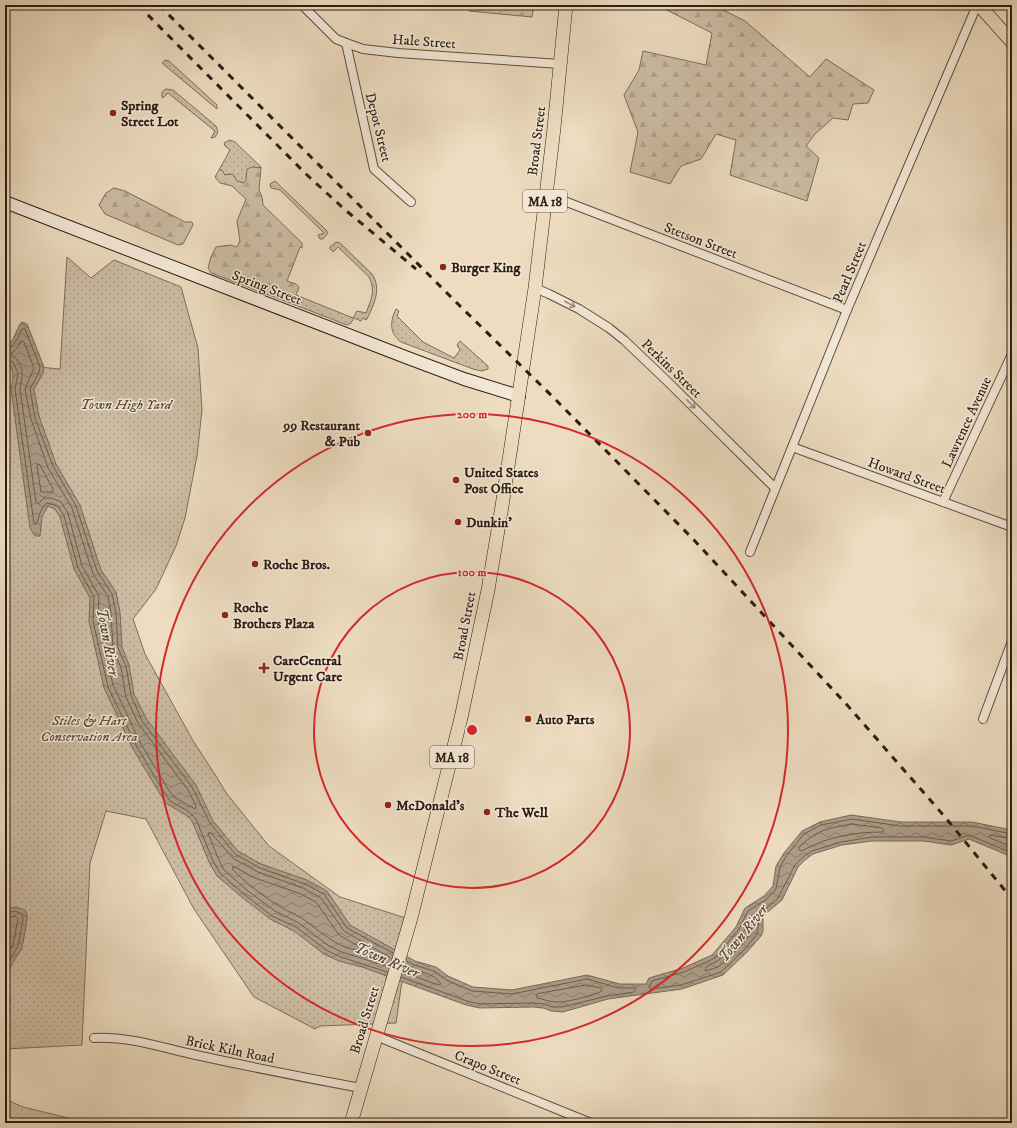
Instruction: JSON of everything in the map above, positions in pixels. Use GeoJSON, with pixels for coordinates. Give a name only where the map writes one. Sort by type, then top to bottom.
{"type":"FeatureCollection","features":[{"type":"Feature","properties":{"kind":"main road","name":"Broad Street"},"geometry":{"type":"LineString","coordinates":[[351,1123],[404,942],[442,796],[472,669],[496,543],[519,396],[546,194],[566,5]]}},
{"type":"Feature","properties":{"kind":"main road"},"geometry":{"type":"LineString","coordinates":[[978,5],[1012,42]]}},
{"type":"Feature","properties":{"kind":"street","name":"Hale Street"},"geometry":{"type":"LineString","coordinates":[[302,5],[336,39],[364,49],[560,64]]}},
{"type":"Feature","properties":{"kind":"street","name":"Pearl Street"},"geometry":{"type":"LineString","coordinates":[[750,552],[847,310],[978,5]]}},
{"type":"Feature","properties":{"kind":"street","name":"Depot Street"},"geometry":{"type":"LineString","coordinates":[[346,43],[374,169],[411,202]]}},
{"type":"Feature","properties":{"kind":"street","name":"Stetson Street"},"geometry":{"type":"LineString","coordinates":[[546,194],[847,310]]}},
{"type":"Feature","properties":{"kind":"street","name":"Spring Street"},"geometry":{"type":"LineString","coordinates":[[5,202],[408,358],[464,379],[519,396]]}},
{"type":"Feature","properties":{"kind":"street","name":"Perkins Street"},"geometry":{"type":"LineString","coordinates":[[534,288],[579,309],[609,328],[624,340],[775,488]]}},
{"type":"Feature","properties":{"kind":"street","name":"Lawrence Avenue"},"geometry":{"type":"LineString","coordinates":[[943,502],[1012,354]]}},
{"type":"Feature","properties":{"kind":"street","name":"Howard Street"},"geometry":{"type":"LineString","coordinates":[[792,448],[1012,527]]}},
{"type":"Feature","properties":{"kind":"street"},"geometry":{"type":"LineString","coordinates":[[983,719],[1012,641]]}},
{"type":"Feature","properties":{"kind":"street","name":"Crapo Street"},"geometry":{"type":"LineString","coordinates":[[376,1036],[591,1123]]}},
{"type":"Feature","properties":{"kind":"street","name":"Brick Kiln Road"},"geometry":{"type":"LineString","coordinates":[[94,1038],[131,1040],[240,1065],[361,1088]]}},
{"type":"Feature","properties":{"kind":"green space"},"geometry":{"type":"Polygon","coordinates":[[[470,5],[534,5],[532,17],[469,11],[470,5]]]}},
{"type":"Feature","properties":{"kind":"green space"},"geometry":{"type":"Polygon","coordinates":[[[657,5],[713,5],[745,21],[810,77],[826,59],[874,90],[868,103],[853,104],[848,120],[833,118],[815,134],[806,146],[819,158],[807,201],[730,175],[736,140],[716,134],[701,159],[681,166],[670,184],[630,172],[638,132],[624,95],[639,70],[643,51],[706,65],[712,33],[657,5]]]}},
{"type":"Feature","properties":{"kind":"green space"},"geometry":{"type":"Polygon","coordinates":[[[165,60],[169,61],[217,105],[217,109],[162,63],[165,60]]]}},
{"type":"Feature","properties":{"kind":"green space"},"geometry":{"type":"Polygon","coordinates":[[[166,89],[173,90],[216,126],[218,132],[215,137],[211,138],[215,131],[168,93],[163,98],[162,92],[166,89]]]}},
{"type":"Feature","properties":{"kind":"green space"},"geometry":{"type":"Polygon","coordinates":[[[230,140],[235,142],[261,167],[258,167],[244,183],[237,181],[229,174],[225,175],[219,170],[230,150],[224,143],[230,140]]]}},
{"type":"Feature","properties":{"kind":"green space"},"geometry":{"type":"Polygon","coordinates":[[[252,167],[261,168],[259,190],[263,205],[302,243],[302,248],[300,247],[287,281],[296,284],[299,287],[296,295],[290,303],[211,273],[208,268],[216,247],[230,245],[237,247],[240,241],[237,221],[246,199],[232,186],[220,183],[215,177],[219,170],[222,170],[225,175],[233,174],[237,181],[244,183],[246,180],[247,169],[252,167]]]}},
{"type":"Feature","properties":{"kind":"green space"},"geometry":{"type":"Polygon","coordinates":[[[275,181],[326,230],[328,233],[323,239],[320,239],[318,235],[324,233],[280,190],[271,188],[270,184],[275,181]]]}},
{"type":"Feature","properties":{"kind":"green space"},"geometry":{"type":"Polygon","coordinates":[[[114,188],[125,191],[185,222],[192,222],[193,225],[183,244],[178,245],[105,214],[99,205],[106,193],[114,188]]]}},
{"type":"Feature","properties":{"kind":"green space"},"geometry":{"type":"Polygon","coordinates":[[[336,242],[340,243],[372,274],[377,291],[367,319],[366,320],[363,318],[361,321],[354,318],[351,323],[347,325],[290,303],[296,295],[353,318],[357,311],[366,313],[372,295],[372,286],[369,277],[338,247],[333,252],[330,249],[330,247],[336,242]]]}},
{"type":"Feature","properties":{"kind":"green space","name":"Stiles & Hart Conservation Area"},"geometry":{"type":"Polygon","coordinates":[[[67,257],[91,278],[114,260],[181,287],[198,348],[202,410],[197,456],[185,518],[176,546],[156,589],[133,619],[145,654],[192,739],[227,794],[269,846],[340,897],[412,920],[396,1023],[320,1026],[315,1029],[254,997],[194,909],[146,819],[106,811],[90,863],[82,1045],[5,1049],[5,353],[16,365],[60,369],[67,257]]]}},
{"type":"Feature","properties":{"kind":"green space"},"geometry":{"type":"Polygon","coordinates":[[[396,309],[399,311],[397,316],[423,342],[454,358],[460,350],[457,345],[460,341],[488,366],[488,369],[482,371],[473,369],[401,342],[394,335],[392,327],[396,309]]]}},
{"type":"Feature","properties":{"kind":"green space"},"geometry":{"type":"Polygon","coordinates":[[[5,1099],[23,1107],[89,1123],[5,1123],[5,1099]]]}},
{"type":"Feature","properties":{"kind":"water","name":"Town River"},"geometry":{"type":"Polygon","coordinates":[[[22,322],[27,324],[44,367],[43,373],[34,389],[39,416],[56,464],[80,505],[101,570],[116,592],[120,612],[122,647],[129,665],[134,694],[146,718],[196,785],[213,821],[238,851],[261,864],[307,880],[327,891],[350,925],[415,961],[436,967],[448,976],[473,987],[512,990],[587,975],[620,984],[646,984],[649,978],[683,968],[712,955],[736,927],[745,908],[764,896],[773,886],[776,866],[784,853],[802,831],[820,822],[851,815],[901,822],[972,822],[1012,830],[1012,857],[969,839],[951,845],[924,841],[872,841],[842,845],[813,854],[798,867],[782,900],[763,916],[763,931],[761,936],[723,975],[682,989],[608,999],[563,1012],[533,1007],[480,1008],[466,1005],[362,967],[339,961],[324,954],[294,931],[270,919],[217,876],[209,862],[192,821],[186,815],[167,804],[133,749],[104,688],[89,621],[90,598],[74,569],[60,517],[55,509],[48,506],[42,517],[40,536],[35,536],[30,528],[11,389],[13,374],[11,367],[5,362],[5,345],[12,341],[22,322]]]}},
{"type":"Feature","properties":{"kind":"water"},"geometry":{"type":"Polygon","coordinates":[[[15,907],[25,910],[27,920],[22,948],[8,971],[10,1002],[5,1006],[5,909],[15,907]]]}},
{"type":"Feature","properties":{"kind":"railway"},"geometry":{"type":"LineString","coordinates":[[138,5],[306,174],[343,208],[416,269]]}},
{"type":"Feature","properties":{"kind":"railway"},"geometry":{"type":"LineString","coordinates":[[159,5],[556,400],[694,540],[848,706],[945,817],[1012,899]]}},
{"type":"Feature","properties":{"kind":"place","name":"Spring Street Lot"},"geometry":{"type":"Point","coordinates":[113,113]}},
{"type":"Feature","properties":{"kind":"place","name":"Burger King"},"geometry":{"type":"Point","coordinates":[443,267]}},
{"type":"Feature","properties":{"kind":"place","name":"99 Restaurant & Pub"},"geometry":{"type":"Point","coordinates":[368,433]}},
{"type":"Feature","properties":{"kind":"place","name":"United States Post Office"},"geometry":{"type":"Point","coordinates":[456,480]}},
{"type":"Feature","properties":{"kind":"place","name":"Dunkin'"},"geometry":{"type":"Point","coordinates":[458,522]}},
{"type":"Feature","properties":{"kind":"place","name":"Roche Bros."},"geometry":{"type":"Point","coordinates":[255,564]}},
{"type":"Feature","properties":{"kind":"place","name":"Roche Brothers Plaza"},"geometry":{"type":"Point","coordinates":[225,615]}},
{"type":"Feature","properties":{"kind":"place","name":"CareCentral Urgent Care"},"geometry":{"type":"Point","coordinates":[264,668]}},
{"type":"Feature","properties":{"kind":"place","name":"Auto Parts"},"geometry":{"type":"Point","coordinates":[528,719]}},
{"type":"Feature","properties":{"kind":"place","name":"McDonald's"},"geometry":{"type":"Point","coordinates":[388,805]}},
{"type":"Feature","properties":{"kind":"place","name":"The Well"},"geometry":{"type":"Point","coordinates":[487,812]}},
{"type":"Feature","properties":{"kind":"park label","name":"Town High Yard"},"geometry":{"type":"Point","coordinates":[126,404]}}]}
